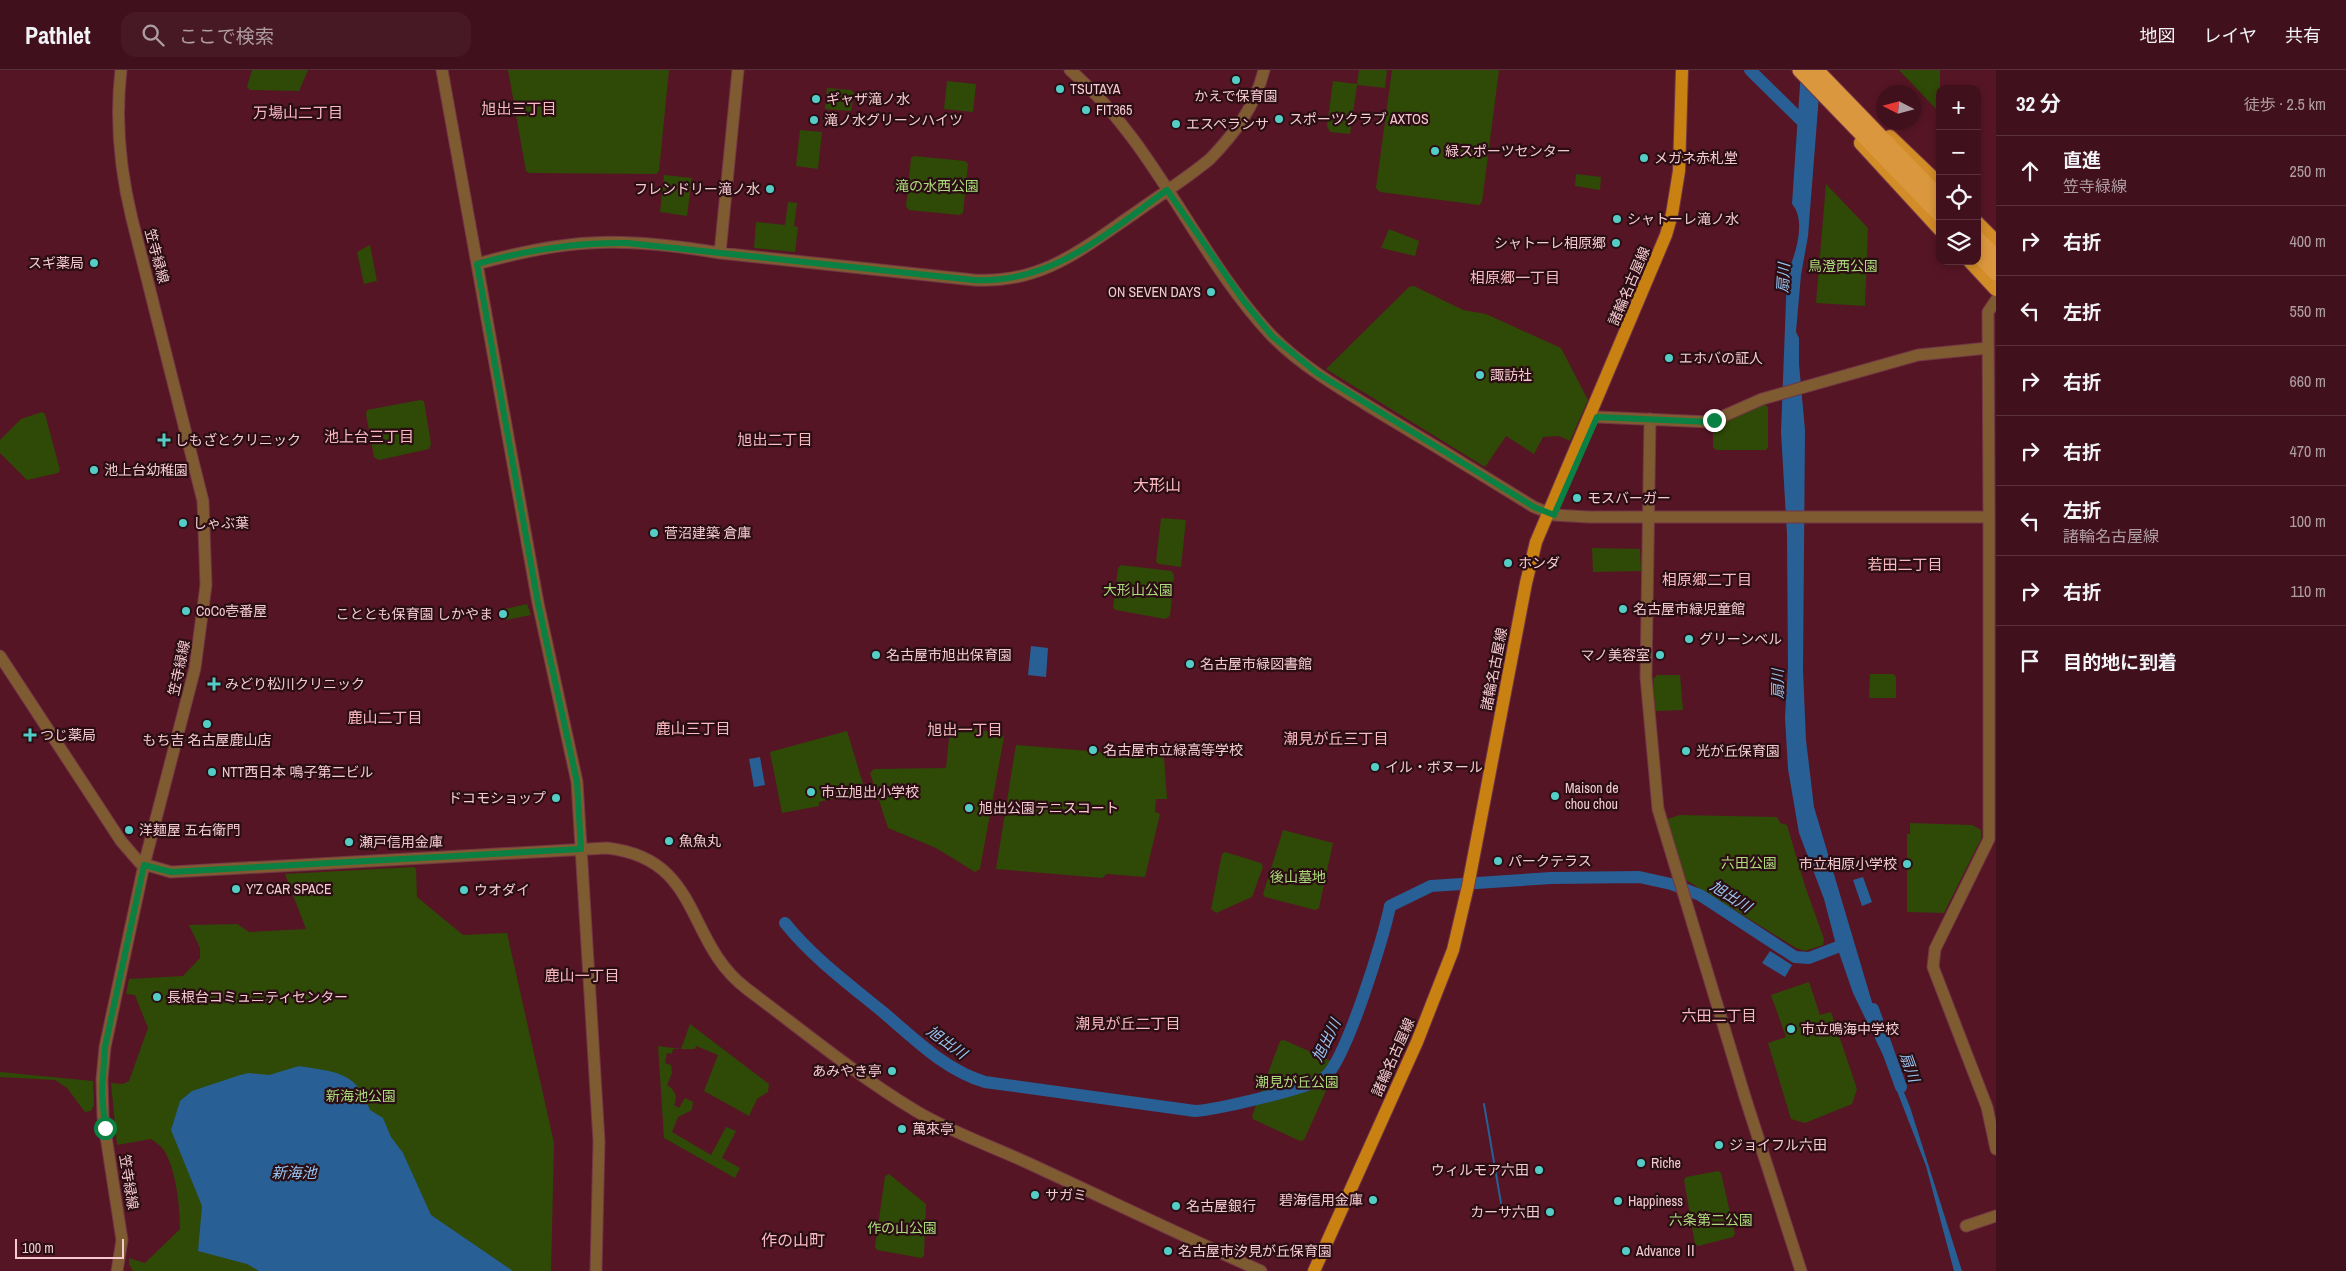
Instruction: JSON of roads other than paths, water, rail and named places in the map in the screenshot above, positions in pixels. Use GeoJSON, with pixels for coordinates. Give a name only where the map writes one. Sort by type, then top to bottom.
{"type":"FeatureCollection","features":[{"type":"Feature","properties":{"kind":"highway"},"geometry":{"type":"LineString","coordinates":[[1795,70],[1936,225]]}},
{"type":"Feature","properties":{"kind":"highway"},"geometry":{"type":"LineString","coordinates":[[1800,70],[1936,211]]}},
{"type":"Feature","properties":{"kind":"highway"},"geometry":{"type":"LineString","coordinates":[[1818,70],[1936,181]]}},
{"type":"Feature","properties":{"kind":"highway"},"geometry":{"type":"LineString","coordinates":[[1818,70],[1936,194]]}},
{"type":"Feature","properties":{"kind":"highway"},"geometry":{"type":"LineString","coordinates":[[1981,227],[1996,242]]}},
{"type":"Feature","properties":{"kind":"highway"},"geometry":{"type":"LineString","coordinates":[[1981,242],[1996,257]]}},
{"type":"Feature","properties":{"kind":"highway"},"geometry":{"type":"LineString","coordinates":[[1981,258],[1996,273]]}},
{"type":"Feature","properties":{"kind":"highway"},"geometry":{"type":"LineString","coordinates":[[1974,265],[1996,289]]}},
{"type":"Feature","properties":{"kind":"main road","name":"諸輪名古屋線"},"geometry":{"type":"LineString","coordinates":[[1322,1271],[1446,986],[1472,882],[1533,583],[1551,514],[1666,235],[1672,214],[1679,172],[1682,70]]}},
{"type":"Feature","properties":{"kind":"main road","name":"諸輪名古屋線"},"geometry":{"type":"LineString","coordinates":[[1551,514],[1597,417],[1662,267],[1676,230],[1687,170],[1690,70]]}},
{"type":"Feature","properties":{"kind":"main road","name":"諸輪名古屋線"},"geometry":{"type":"LineString","coordinates":[[1314,1271],[1438,988],[1453,950],[1472,882]]}},
{"type":"Feature","properties":{"kind":"street","name":"笠寺緑線"},"geometry":{"type":"LineString","coordinates":[[117,1271],[122,1240],[103,1117],[102,1079],[105,1047],[144,865],[195,668],[205,608],[207,563],[206,526],[201,493],[132,219],[123,175],[118,133],[122,70]]}},
{"type":"Feature","properties":{"kind":"street"},"geometry":{"type":"LineString","coordinates":[[442,70],[538,603],[577,782],[599,1141],[596,1271]]}},
{"type":"Feature","properties":{"kind":"street"},"geometry":{"type":"LineString","coordinates":[[720,253],[738,70]]}},
{"type":"Feature","properties":{"kind":"street"},"geometry":{"type":"LineString","coordinates":[[1070,70],[1086,83],[1129,136],[1252,313],[1272,336],[1311,368],[1534,507],[1551,514],[1648,517],[1989,517]]}},
{"type":"Feature","properties":{"kind":"street"},"geometry":{"type":"LineString","coordinates":[[477,264],[540,249],[591,242],[644,244],[974,280],[1000,281],[1040,272],[1065,260],[1202,166],[1226,143],[1247,114],[1264,70]]}},
{"type":"Feature","properties":{"kind":"street"},"geometry":{"type":"LineString","coordinates":[[1996,300],[1988,312],[1989,839],[1935,950],[1934,967],[1986,1107],[1996,1149]]}},
{"type":"Feature","properties":{"kind":"street"},"geometry":{"type":"LineString","coordinates":[[1597,417],[1710,422],[1748,404],[1918,355],[1988,348]]}},
{"type":"Feature","properties":{"kind":"street"},"geometry":{"type":"LineString","coordinates":[[1650,419],[1646,676],[1659,818],[1801,1271]]}},
{"type":"Feature","properties":{"kind":"street"},"geometry":{"type":"LineString","coordinates":[[0,656],[121,841],[136,860],[144,865],[171,872],[581,849],[620,850],[641,855],[664,870],[682,890],[712,951],[734,978],[864,1076],[916,1111],[1261,1271]]}},
{"type":"Feature","properties":{"kind":"street"},"geometry":{"type":"LineString","coordinates":[[1966,1226],[1996,1216]]}},
{"type":"Feature","properties":{"kind":"water","name":"扇川"},"geometry":{"type":"Polygon","coordinates":[[[1801,70],[1821,70],[1808,236],[1801,275],[1796,332],[1799,338],[1799,364],[1805,430],[1803,670],[1806,740],[1814,807],[1885,1046],[1910,1107],[1962,1271],[1954,1271],[1926,1166],[1883,1055],[1853,993],[1835,941],[1824,899],[1799,833],[1788,769],[1785,717],[1788,668],[1787,534],[1781,432],[1787,274],[1796,248],[1799,229],[1799,220],[1792,204],[1801,70]]]}},
{"type":"Feature","properties":{"kind":"water"},"geometry":{"type":"Polygon","coordinates":[[[1031,646],[1048,648],[1046,677],[1028,675],[1031,646]]]}},
{"type":"Feature","properties":{"kind":"water"},"geometry":{"type":"Polygon","coordinates":[[[760,757],[765,785],[754,787],[749,759],[760,757]]]}},
{"type":"Feature","properties":{"kind":"water"},"geometry":{"type":"Polygon","coordinates":[[[1863,877],[1872,902],[1862,906],[1853,880],[1863,877]]]}},
{"type":"Feature","properties":{"kind":"water"},"geometry":{"type":"Polygon","coordinates":[[[1770,951],[1792,965],[1785,977],[1762,963],[1770,951]]]}},
{"type":"Feature","properties":{"kind":"water","name":"新海池"},"geometry":{"type":"Polygon","coordinates":[[[299,1066],[334,1072],[351,1081],[365,1097],[370,1110],[383,1118],[391,1137],[403,1153],[431,1215],[513,1271],[259,1271],[247,1264],[198,1251],[202,1206],[171,1130],[180,1101],[192,1091],[240,1075],[249,1073],[269,1075],[299,1066]]]}},
{"type":"Feature","properties":{"kind":"waterway"},"geometry":{"type":"LineString","coordinates":[[1750,70],[1807,126]]}},
{"type":"Feature","properties":{"kind":"waterway","name":"旭出川"},"geometry":{"type":"LineString","coordinates":[[785,923],[820,959],[919,1044],[944,1062],[970,1077],[985,1082],[1195,1111],[1241,1103],[1302,1087],[1325,1077],[1334,1066],[1353,1024],[1372,969],[1390,906],[1431,886],[1551,878],[1639,877],[1671,884],[1700,895],[1795,957],[1809,958],[1848,943]]}},
{"type":"Feature","properties":{"kind":"waterway","name":"扇川"},"geometry":{"type":"LineString","coordinates":[[1873,1009],[1901,1087]]}},
{"type":"Feature","properties":{"kind":"waterway"},"geometry":{"type":"LineString","coordinates":[[1484,1104],[1501,1203]]}},
{"type":"Feature","properties":{"kind":"place","name":"かえで保育園"},"geometry":{"type":"Point","coordinates":[1236,80]}},
{"type":"Feature","properties":{"kind":"place","name":"TSUTAYA"},"geometry":{"type":"Point","coordinates":[1060,89]}},
{"type":"Feature","properties":{"kind":"place","name":"ギャザ滝ノ水"},"geometry":{"type":"Point","coordinates":[816,99]}},
{"type":"Feature","properties":{"kind":"place","name":"FIT365"},"geometry":{"type":"Point","coordinates":[1086,110]}},
{"type":"Feature","properties":{"kind":"place","name":"スポーツクラブ AXTOS"},"geometry":{"type":"Point","coordinates":[1279,119]}},
{"type":"Feature","properties":{"kind":"place","name":"滝ノ水グリーンハイツ"},"geometry":{"type":"Point","coordinates":[814,120]}},
{"type":"Feature","properties":{"kind":"place","name":"エスペランサ"},"geometry":{"type":"Point","coordinates":[1176,124]}},
{"type":"Feature","properties":{"kind":"place","name":"緑スポーツセンター"},"geometry":{"type":"Point","coordinates":[1435,151]}},
{"type":"Feature","properties":{"kind":"place","name":"メガネ赤札堂"},"geometry":{"type":"Point","coordinates":[1644,158]}},
{"type":"Feature","properties":{"kind":"place","name":"フレンドリー滝ノ水"},"geometry":{"type":"Point","coordinates":[770,189]}},
{"type":"Feature","properties":{"kind":"place","name":"シャトーレ滝ノ水"},"geometry":{"type":"Point","coordinates":[1617,219]}},
{"type":"Feature","properties":{"kind":"place","name":"シャトーレ相原郷"},"geometry":{"type":"Point","coordinates":[1616,243]}},
{"type":"Feature","properties":{"kind":"place","name":"スギ薬局"},"geometry":{"type":"Point","coordinates":[94,263]}},
{"type":"Feature","properties":{"kind":"place","name":"ON SEVEN DAYS"},"geometry":{"type":"Point","coordinates":[1211,292]}},
{"type":"Feature","properties":{"kind":"place","name":"エホバの証人"},"geometry":{"type":"Point","coordinates":[1669,358]}},
{"type":"Feature","properties":{"kind":"place","name":"諏訪社"},"geometry":{"type":"Point","coordinates":[1480,375]}},
{"type":"Feature","properties":{"kind":"place","name":"しもざとクリニック"},"geometry":{"type":"Point","coordinates":[164,440]}},
{"type":"Feature","properties":{"kind":"place","name":"池上台幼稚園"},"geometry":{"type":"Point","coordinates":[94,470]}},
{"type":"Feature","properties":{"kind":"place","name":"モスバーガー"},"geometry":{"type":"Point","coordinates":[1577,498]}},
{"type":"Feature","properties":{"kind":"place","name":"しゃぶ葉"},"geometry":{"type":"Point","coordinates":[183,523]}},
{"type":"Feature","properties":{"kind":"place","name":"菅沼建築 倉庫"},"geometry":{"type":"Point","coordinates":[654,533]}},
{"type":"Feature","properties":{"kind":"place","name":"ホンダ"},"geometry":{"type":"Point","coordinates":[1508,563]}},
{"type":"Feature","properties":{"kind":"place","name":"名古屋市緑児童館"},"geometry":{"type":"Point","coordinates":[1623,609]}},
{"type":"Feature","properties":{"kind":"place","name":"CoCo壱番屋"},"geometry":{"type":"Point","coordinates":[186,611]}},
{"type":"Feature","properties":{"kind":"place","name":"こととも保育園 しかやま"},"geometry":{"type":"Point","coordinates":[503,614]}},
{"type":"Feature","properties":{"kind":"place","name":"グリーンベル"},"geometry":{"type":"Point","coordinates":[1689,639]}},
{"type":"Feature","properties":{"kind":"place","name":"名古屋市旭出保育園"},"geometry":{"type":"Point","coordinates":[876,655]}},
{"type":"Feature","properties":{"kind":"place","name":"マノ美容室"},"geometry":{"type":"Point","coordinates":[1660,655]}},
{"type":"Feature","properties":{"kind":"place","name":"名古屋市緑図書館"},"geometry":{"type":"Point","coordinates":[1190,664]}},
{"type":"Feature","properties":{"kind":"place","name":"みどり松川クリニック"},"geometry":{"type":"Point","coordinates":[214,684]}},
{"type":"Feature","properties":{"kind":"place","name":"もち吉 名古屋鹿山店"},"geometry":{"type":"Point","coordinates":[207,724]}},
{"type":"Feature","properties":{"kind":"place","name":"つじ薬局"},"geometry":{"type":"Point","coordinates":[30,735]}},
{"type":"Feature","properties":{"kind":"place","name":"名古屋市立緑高等学校"},"geometry":{"type":"Point","coordinates":[1093,750]}},
{"type":"Feature","properties":{"kind":"place","name":"光が丘保育園"},"geometry":{"type":"Point","coordinates":[1686,751]}},
{"type":"Feature","properties":{"kind":"place","name":"イル・ボヌール"},"geometry":{"type":"Point","coordinates":[1375,767]}},
{"type":"Feature","properties":{"kind":"place","name":"NTT西日本 鳴子第二ビル"},"geometry":{"type":"Point","coordinates":[212,772]}},
{"type":"Feature","properties":{"kind":"place","name":"市立旭出小学校"},"geometry":{"type":"Point","coordinates":[811,792]}},
{"type":"Feature","properties":{"kind":"place","name":"Maison de chou chou"},"geometry":{"type":"Point","coordinates":[1555,796]}},
{"type":"Feature","properties":{"kind":"place","name":"ドコモショップ"},"geometry":{"type":"Point","coordinates":[556,798]}},
{"type":"Feature","properties":{"kind":"place","name":"旭出公園テニスコート"},"geometry":{"type":"Point","coordinates":[969,808]}},
{"type":"Feature","properties":{"kind":"place","name":"洋麺屋 五右衛門"},"geometry":{"type":"Point","coordinates":[129,830]}},
{"type":"Feature","properties":{"kind":"place","name":"魚魚丸"},"geometry":{"type":"Point","coordinates":[669,841]}},
{"type":"Feature","properties":{"kind":"place","name":"瀬戸信用金庫"},"geometry":{"type":"Point","coordinates":[349,842]}},
{"type":"Feature","properties":{"kind":"place","name":"パークテラス"},"geometry":{"type":"Point","coordinates":[1498,861]}},
{"type":"Feature","properties":{"kind":"place","name":"市立相原小学校"},"geometry":{"type":"Point","coordinates":[1907,864]}},
{"type":"Feature","properties":{"kind":"place","name":"Y'Z CAR SPACE"},"geometry":{"type":"Point","coordinates":[236,889]}},
{"type":"Feature","properties":{"kind":"place","name":"ウオダイ"},"geometry":{"type":"Point","coordinates":[464,890]}},
{"type":"Feature","properties":{"kind":"place","name":"長根台コミュニティセンター"},"geometry":{"type":"Point","coordinates":[157,997]}},
{"type":"Feature","properties":{"kind":"place","name":"市立鳴海中学校"},"geometry":{"type":"Point","coordinates":[1791,1029]}},
{"type":"Feature","properties":{"kind":"place","name":"あみやき亭"},"geometry":{"type":"Point","coordinates":[892,1071]}},
{"type":"Feature","properties":{"kind":"place","name":"萬來亭"},"geometry":{"type":"Point","coordinates":[902,1129]}},
{"type":"Feature","properties":{"kind":"place","name":"ジョイフル六田"},"geometry":{"type":"Point","coordinates":[1719,1145]}},
{"type":"Feature","properties":{"kind":"place","name":"Riche"},"geometry":{"type":"Point","coordinates":[1641,1163]}},
{"type":"Feature","properties":{"kind":"place","name":"ウィルモア六田"},"geometry":{"type":"Point","coordinates":[1539,1170]}},
{"type":"Feature","properties":{"kind":"place","name":"サガミ"},"geometry":{"type":"Point","coordinates":[1035,1195]}},
{"type":"Feature","properties":{"kind":"place","name":"碧海信用金庫"},"geometry":{"type":"Point","coordinates":[1373,1200]}},
{"type":"Feature","properties":{"kind":"place","name":"Happiness"},"geometry":{"type":"Point","coordinates":[1618,1201]}},
{"type":"Feature","properties":{"kind":"place","name":"名古屋銀行"},"geometry":{"type":"Point","coordinates":[1176,1206]}},
{"type":"Feature","properties":{"kind":"place","name":"カーサ六田"},"geometry":{"type":"Point","coordinates":[1550,1212]}},
{"type":"Feature","properties":{"kind":"place","name":"名古屋市汐見が丘保育園"},"geometry":{"type":"Point","coordinates":[1168,1251]}},
{"type":"Feature","properties":{"kind":"place","name":"Advance Ⅱ"},"geometry":{"type":"Point","coordinates":[1626,1251]}},
{"type":"Feature","properties":{"kind":"district","name":"旭出三丁目"},"geometry":{"type":"Point","coordinates":[519,108]}},
{"type":"Feature","properties":{"kind":"district","name":"万場山二丁目"},"geometry":{"type":"Point","coordinates":[298,112]}},
{"type":"Feature","properties":{"kind":"district","name":"相原郷一丁目"},"geometry":{"type":"Point","coordinates":[1515,277]}},
{"type":"Feature","properties":{"kind":"district","name":"池上台三丁目"},"geometry":{"type":"Point","coordinates":[369,436]}},
{"type":"Feature","properties":{"kind":"district","name":"旭出二丁目"},"geometry":{"type":"Point","coordinates":[775,439]}},
{"type":"Feature","properties":{"kind":"district","name":"大形山"},"geometry":{"type":"Point","coordinates":[1157,485]}},
{"type":"Feature","properties":{"kind":"district","name":"若田二丁目"},"geometry":{"type":"Point","coordinates":[1905,564]}},
{"type":"Feature","properties":{"kind":"district","name":"相原郷二丁目"},"geometry":{"type":"Point","coordinates":[1707,579]}},
{"type":"Feature","properties":{"kind":"district","name":"鹿山二丁目"},"geometry":{"type":"Point","coordinates":[385,717]}},
{"type":"Feature","properties":{"kind":"district","name":"鹿山三丁目"},"geometry":{"type":"Point","coordinates":[693,728]}},
{"type":"Feature","properties":{"kind":"district","name":"旭出一丁目"},"geometry":{"type":"Point","coordinates":[965,729]}},
{"type":"Feature","properties":{"kind":"district","name":"潮見が丘三丁目"},"geometry":{"type":"Point","coordinates":[1336,738]}},
{"type":"Feature","properties":{"kind":"district","name":"鹿山一丁目"},"geometry":{"type":"Point","coordinates":[582,975]}},
{"type":"Feature","properties":{"kind":"district","name":"六田二丁目"},"geometry":{"type":"Point","coordinates":[1719,1015]}},
{"type":"Feature","properties":{"kind":"district","name":"潮見が丘二丁目"},"geometry":{"type":"Point","coordinates":[1128,1023]}},
{"type":"Feature","properties":{"kind":"district","name":"作の山町"},"geometry":{"type":"Point","coordinates":[793,1240]}},
{"type":"Feature","properties":{"kind":"park label","name":"滝の水西公園"},"geometry":{"type":"Point","coordinates":[937,186]}},
{"type":"Feature","properties":{"kind":"park label","name":"鳥澄西公園"},"geometry":{"type":"Point","coordinates":[1843,266]}},
{"type":"Feature","properties":{"kind":"park label","name":"大形山公園"},"geometry":{"type":"Point","coordinates":[1138,590]}},
{"type":"Feature","properties":{"kind":"park label","name":"六田公園"},"geometry":{"type":"Point","coordinates":[1749,863]}},
{"type":"Feature","properties":{"kind":"park label","name":"後山墓地"},"geometry":{"type":"Point","coordinates":[1298,877]}},
{"type":"Feature","properties":{"kind":"park label","name":"潮見が丘公園"},"geometry":{"type":"Point","coordinates":[1297,1082]}},
{"type":"Feature","properties":{"kind":"park label","name":"新海池公園"},"geometry":{"type":"Point","coordinates":[361,1096]}},
{"type":"Feature","properties":{"kind":"park label","name":"六条第二公園"},"geometry":{"type":"Point","coordinates":[1711,1220]}},
{"type":"Feature","properties":{"kind":"park label","name":"作の山公園"},"geometry":{"type":"Point","coordinates":[902,1228]}}]}
